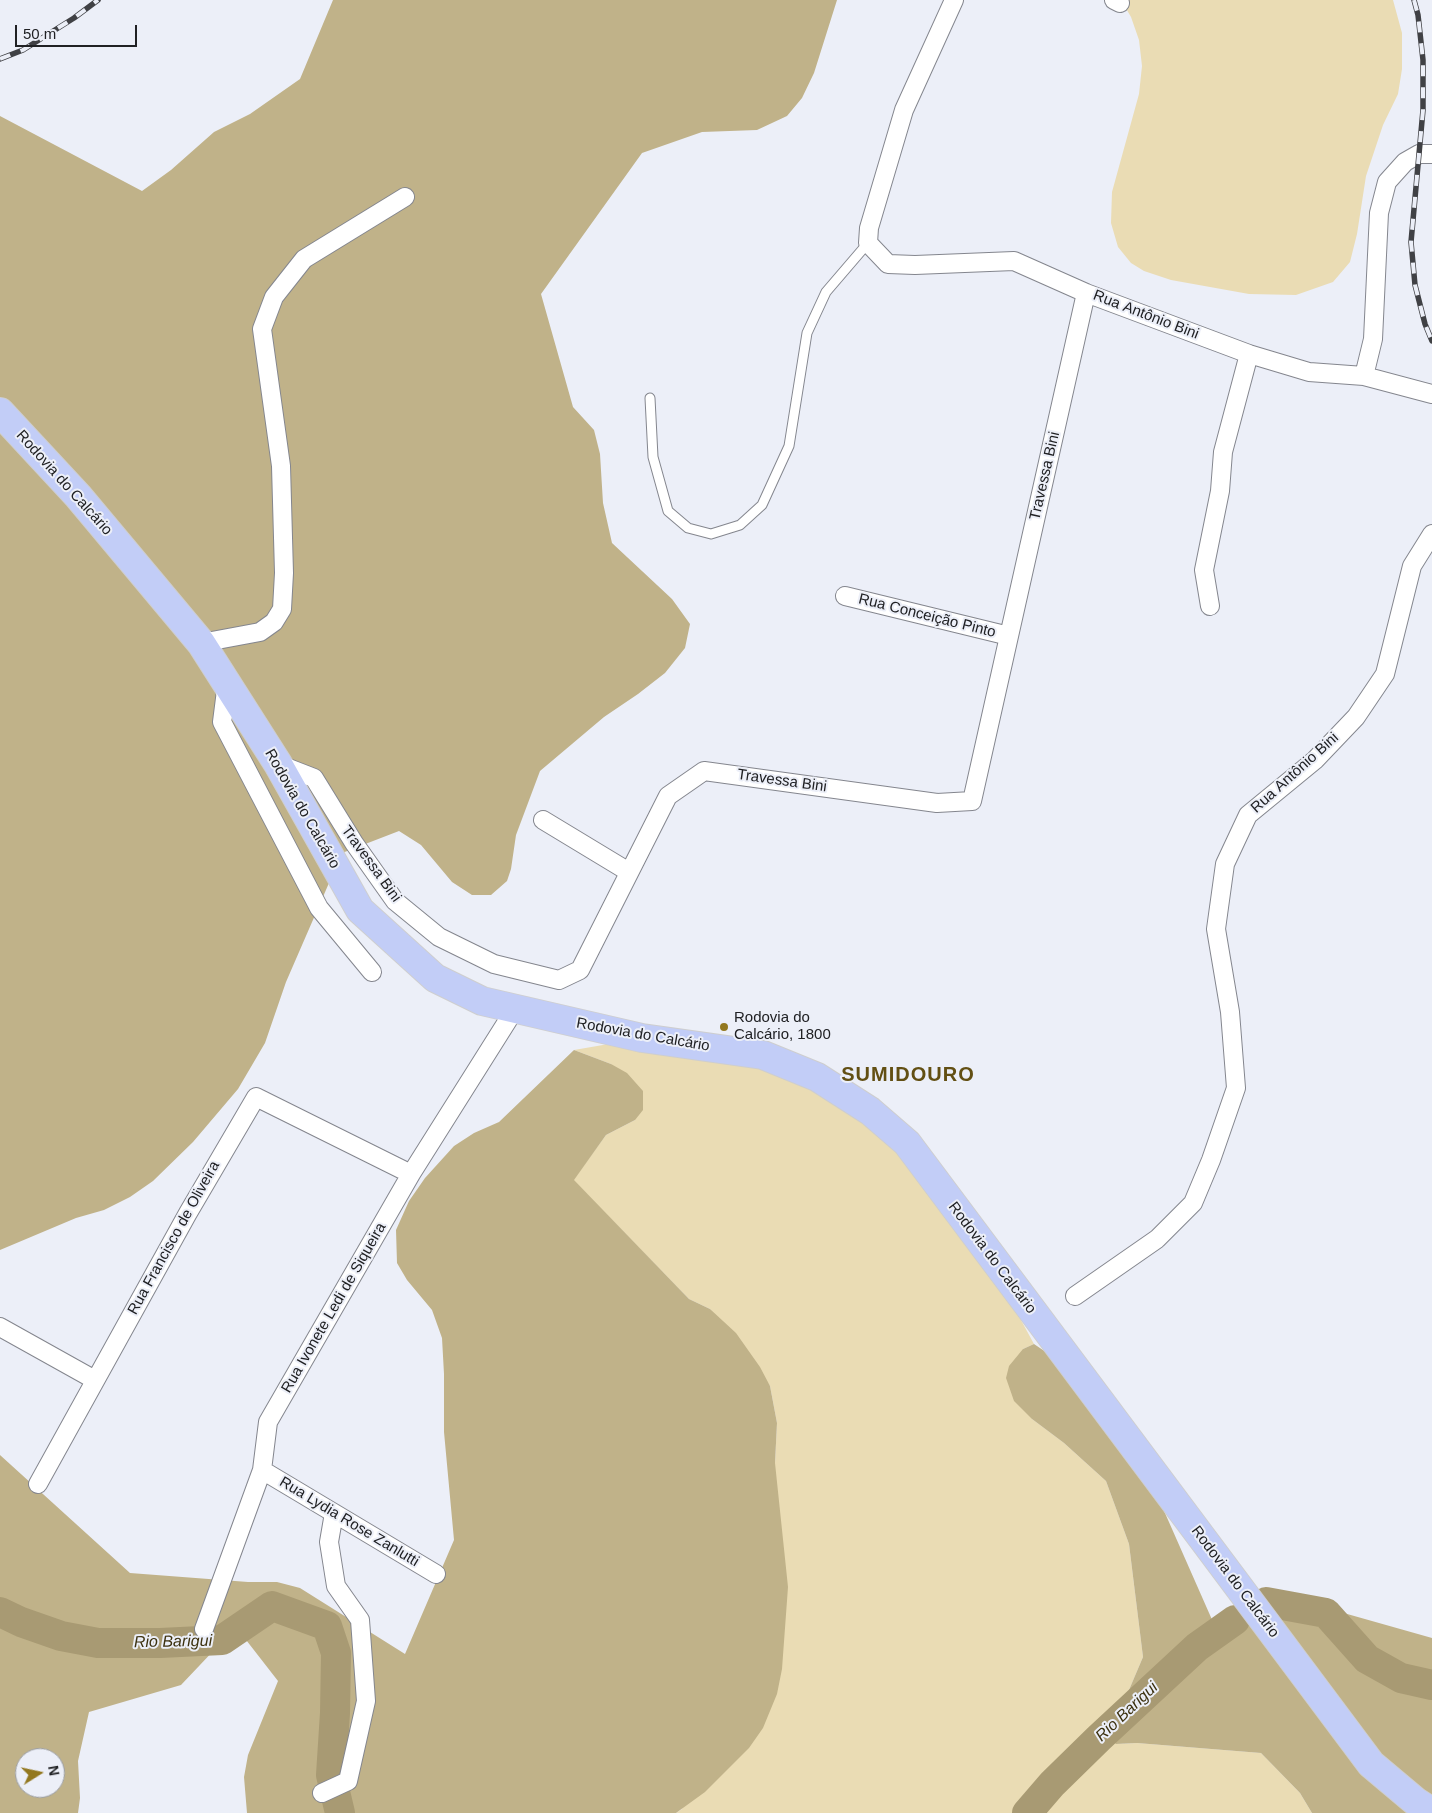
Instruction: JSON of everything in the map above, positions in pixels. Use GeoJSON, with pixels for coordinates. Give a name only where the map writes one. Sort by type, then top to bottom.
{"type":"FeatureCollection","features":[{"type":"Feature","properties":{"kind":"main road","name":"Rodovia do Calcário"},"geometry":{"type":"LineString","coordinates":[[0,412],[78,496],[201,644],[278,764],[360,910],[435,978],[482,1001],[515,1009],[642,1038],[764,1055],[817,1077],[870,1111],[907,1144],[1371,1764],[1415,1801],[1432,1812]]}},
{"type":"Feature","properties":{"kind":"street"},"geometry":{"type":"LineString","coordinates":[[868,243],[868,228],[904,110],[954,0]]}},
{"type":"Feature","properties":{"kind":"street"},"geometry":{"type":"LineString","coordinates":[[1364,376],[1373,339],[1379,213],[1387,182],[1405,162],[1419,154],[1432,154]]}},
{"type":"Feature","properties":{"kind":"street"},"geometry":{"type":"LineString","coordinates":[[201,644],[260,632],[274,622],[282,609],[284,573],[281,466],[262,329],[274,297],[304,259],[405,197]]}},
{"type":"Feature","properties":{"kind":"street","name":"Rua Antônio Bini"},"geometry":{"type":"LineString","coordinates":[[868,243],[888,264],[1014,262],[1086,293],[1249,354],[1309,372],[1364,376],[1432,394]]}},
{"type":"Feature","properties":{"kind":"street","name":"Travessa Bini"},"geometry":{"type":"LineString","coordinates":[[278,764],[314,778],[354,843],[394,901],[439,936],[494,964],[559,980],[580,970],[668,796],[704,770],[937,803],[972,801],[1086,293]]}},
{"type":"Feature","properties":{"kind":"street"},"geometry":{"type":"LineString","coordinates":[[1210,606],[1204,570],[1220,491],[1223,452],[1249,354]]}},
{"type":"Feature","properties":{"kind":"street","name":"Rua Antônio Bini"},"geometry":{"type":"LineString","coordinates":[[1075,1296],[1157,1239],[1193,1203],[1211,1160],[1236,1088],[1230,1012],[1216,929],[1225,864],[1248,815],[1315,760],[1356,717],[1386,674],[1412,566],[1432,534]]}},
{"type":"Feature","properties":{"kind":"street","name":"Rua Conceição Pinto"},"geometry":{"type":"LineString","coordinates":[[845,596],[1009,636]]}},
{"type":"Feature","properties":{"kind":"street"},"geometry":{"type":"LineString","coordinates":[[227,683],[222,722],[318,908],[372,972]]}},
{"type":"Feature","properties":{"kind":"street"},"geometry":{"type":"LineString","coordinates":[[543,820],[629,872]]}},
{"type":"Feature","properties":{"kind":"street","name":"Rua Ivonete Ledi de Siqueira"},"geometry":{"type":"LineString","coordinates":[[204,1629],[262,1470],[268,1422],[411,1174],[515,1009]]}},
{"type":"Feature","properties":{"kind":"street","name":"Rua Francisco de Oliveira"},"geometry":{"type":"LineString","coordinates":[[38,1484],[188,1213],[256,1097],[411,1174]]}},
{"type":"Feature","properties":{"kind":"street"},"geometry":{"type":"LineString","coordinates":[[0,1327],[95,1380]]}},
{"type":"Feature","properties":{"kind":"street","name":"Rua Lydia Rose Zanlutti"},"geometry":{"type":"LineString","coordinates":[[262,1470],[436,1574]]}},
{"type":"Feature","properties":{"kind":"street"},"geometry":{"type":"LineString","coordinates":[[322,1793],[348,1781],[366,1701],[360,1620],[336,1586],[329,1542],[334,1513]]}},
{"type":"Feature","properties":{"kind":"lane"},"geometry":{"type":"LineString","coordinates":[[650,398],[653,457],[668,511],[688,528],[711,534],[740,525],[762,505],[789,446],[806,333],[826,292],[868,243]]}},
{"type":"Feature","properties":{"kind":"shaded area"},"geometry":{"type":"Polygon","coordinates":[[[333,0],[837,0],[814,73],[802,98],[787,116],[757,130],[702,132],[642,153],[541,294],[573,407],[594,430],[600,454],[603,503],[612,543],[672,599],[690,624],[685,648],[665,673],[604,717],[540,771],[516,835],[511,869],[507,881],[491,895],[472,895],[452,882],[421,845],[399,831],[342,853],[286,982],[265,1043],[238,1089],[193,1142],[153,1181],[130,1197],[104,1210],[76,1218],[0,1250],[0,116],[142,191],[171,170],[214,132],[250,114],[300,79],[333,0]]]}},
{"type":"Feature","properties":{"kind":"shaded area"},"geometry":{"type":"Polygon","coordinates":[[[1121,0],[1393,0],[1402,33],[1402,69],[1398,94],[1383,125],[1366,176],[1357,234],[1350,262],[1333,282],[1296,295],[1249,294],[1171,280],[1144,271],[1131,263],[1118,247],[1111,223],[1112,192],[1139,94],[1142,66],[1139,40],[1131,17],[1121,0]]]}},
{"type":"Feature","properties":{"kind":"shaded area"},"geometry":{"type":"Polygon","coordinates":[[[626,1041],[776,1066],[884,1132],[1010,1300],[1034,1344],[1023,1349],[1032,1419],[1064,1443],[1106,1481],[1129,1544],[1143,1657],[1109,1737],[1117,1744],[1137,1743],[1261,1753],[1300,1793],[1312,1813],[676,1813],[682,1809],[775,1463],[777,1423],[770,1386],[710,1309],[689,1299],[573,1180],[606,1135],[635,1120],[611,1064],[574,1050],[626,1041]]]}},
{"type":"Feature","properties":{"kind":"shaded area"},"geometry":{"type":"Polygon","coordinates":[[[574,1050],[611,1064],[627,1073],[643,1091],[643,1110],[635,1120],[606,1135],[574,1180],[689,1299],[710,1309],[736,1333],[760,1367],[770,1386],[777,1423],[775,1463],[788,1587],[782,1669],[777,1694],[763,1728],[749,1748],[705,1792],[676,1813],[247,1813],[244,1777],[248,1755],[278,1681],[236,1627],[181,1685],[89,1712],[78,1761],[80,1798],[78,1813],[0,1813],[0,1455],[130,1573],[248,1582],[277,1582],[300,1588],[405,1654],[454,1540],[444,1432],[442,1338],[432,1310],[407,1280],[397,1263],[396,1230],[409,1201],[425,1178],[454,1146],[474,1133],[499,1122],[574,1050]]]}},
{"type":"Feature","properties":{"kind":"shaded area"},"geometry":{"type":"Polygon","coordinates":[[[1034,1344],[1065,1365],[1161,1504],[1217,1631],[1326,1608],[1432,1638],[1432,1813],[1312,1813],[1300,1793],[1261,1753],[1137,1743],[1116,1744],[1109,1737],[1143,1657],[1129,1544],[1106,1481],[1064,1443],[1032,1419],[1014,1401],[1006,1378],[1009,1366],[1023,1349],[1034,1344]]]}},
{"type":"Feature","properties":{"kind":"waterway","name":"Rio Barigui"},"geometry":{"type":"LineString","coordinates":[[1266,1602],[1326,1613],[1367,1659],[1401,1678],[1432,1685]]}},
{"type":"Feature","properties":{"kind":"waterway","name":"Rio Barigui"},"geometry":{"type":"LineString","coordinates":[[0,1612],[21,1622],[61,1636],[98,1643],[222,1640],[272,1606],[327,1626],[336,1653],[331,1775],[340,1813]]}},
{"type":"Feature","properties":{"kind":"waterway","name":"Rio Barigui"},"geometry":{"type":"LineString","coordinates":[[1027,1813],[1052,1784],[1099,1738],[1197,1647],[1235,1620]]}},
{"type":"Feature","properties":{"kind":"railway"},"geometry":{"type":"LineString","coordinates":[[0,59],[23,50],[74,18],[98,0]]}},
{"type":"Feature","properties":{"kind":"railway"},"geometry":{"type":"LineString","coordinates":[[1414,0],[1418,15],[1423,60],[1423,110],[1411,242],[1415,285],[1425,324],[1432,341]]}},
{"type":"Feature","properties":{"kind":"place","name":"Rodovia do Calcário, 1800"},"geometry":{"type":"Point","coordinates":[724,1027]}},
{"type":"Feature","properties":{"kind":"district","name":"SUMIDOURO"},"geometry":{"type":"Point","coordinates":[908,1075]}}]}
